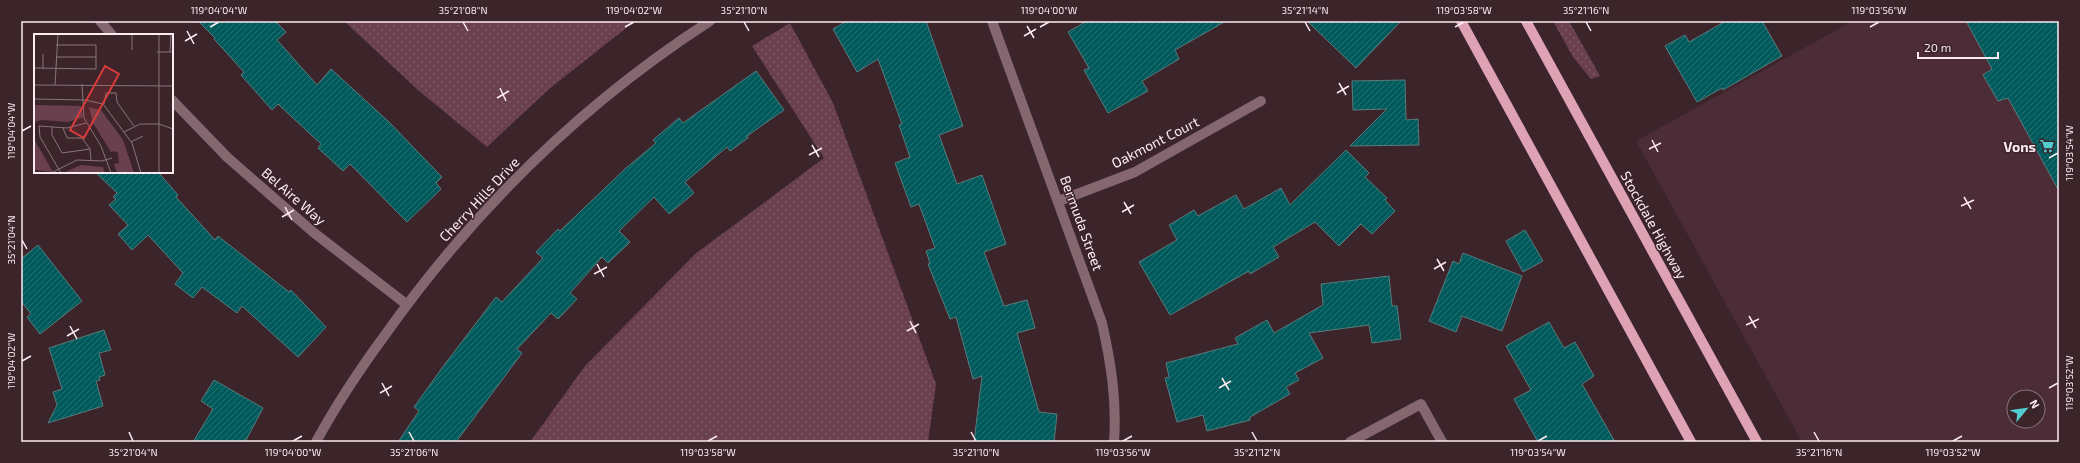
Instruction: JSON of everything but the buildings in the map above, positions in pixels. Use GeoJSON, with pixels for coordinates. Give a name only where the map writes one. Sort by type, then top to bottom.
{"type":"FeatureCollection","features":[{"type":"Feature","properties":{"kind":"main road"},"geometry":{"type":"LineString","coordinates":[[1462,21],[1691,442]]}},
{"type":"Feature","properties":{"kind":"main road","name":"Stockdale Highway"},"geometry":{"type":"LineString","coordinates":[[1526,21],[1756,442]]}},
{"type":"Feature","properties":{"kind":"street"},"geometry":{"type":"LineString","coordinates":[[100,21],[111,34]]}},
{"type":"Feature","properties":{"kind":"street","name":"Cherry Hills Drive"},"geometry":{"type":"LineString","coordinates":[[316,442],[364,364],[406,304],[433,270],[488,207],[548,147],[612,91],[680,40],[710,21]]}},
{"type":"Feature","properties":{"kind":"street","name":"Bermuda Street"},"geometry":{"type":"LineString","coordinates":[[992,21],[1059,201],[1102,323],[1111,367],[1116,418],[1114,442]]}},
{"type":"Feature","properties":{"kind":"street","name":"Bel Aire Way"},"geometry":{"type":"LineString","coordinates":[[173,101],[228,156],[313,232],[406,304]]}},
{"type":"Feature","properties":{"kind":"street","name":"Oakmont Court"},"geometry":{"type":"LineString","coordinates":[[1059,201],[1135,172],[1261,101]]}},
{"type":"Feature","properties":{"kind":"street"},"geometry":{"type":"LineString","coordinates":[[1350,442],[1421,404],[1442,442]]}},
{"type":"Feature","properties":{"kind":"shaded area"},"geometry":{"type":"Polygon","coordinates":[[[344,21],[635,21],[549,89],[487,147],[418,90],[344,21]]]}},
{"type":"Feature","properties":{"kind":"shaded area"},"geometry":{"type":"Polygon","coordinates":[[[1553,21],[1569,21],[1600,76],[1591,79],[1573,57],[1553,21]]]}},
{"type":"Feature","properties":{"kind":"shaded area"},"geometry":{"type":"Polygon","coordinates":[[[1853,21],[2059,21],[2059,442],[1802,442],[1636,141],[1853,21]]]}},
{"type":"Feature","properties":{"kind":"shaded area"},"geometry":{"type":"Polygon","coordinates":[[[790,23],[833,103],[936,384],[928,442],[530,442],[585,366],[695,254],[824,158],[752,46],[790,23]]]}},
{"type":"Feature","properties":{"kind":"place","name":"Vons"},"geometry":{"type":"Point","coordinates":[2047,146]}}]}
